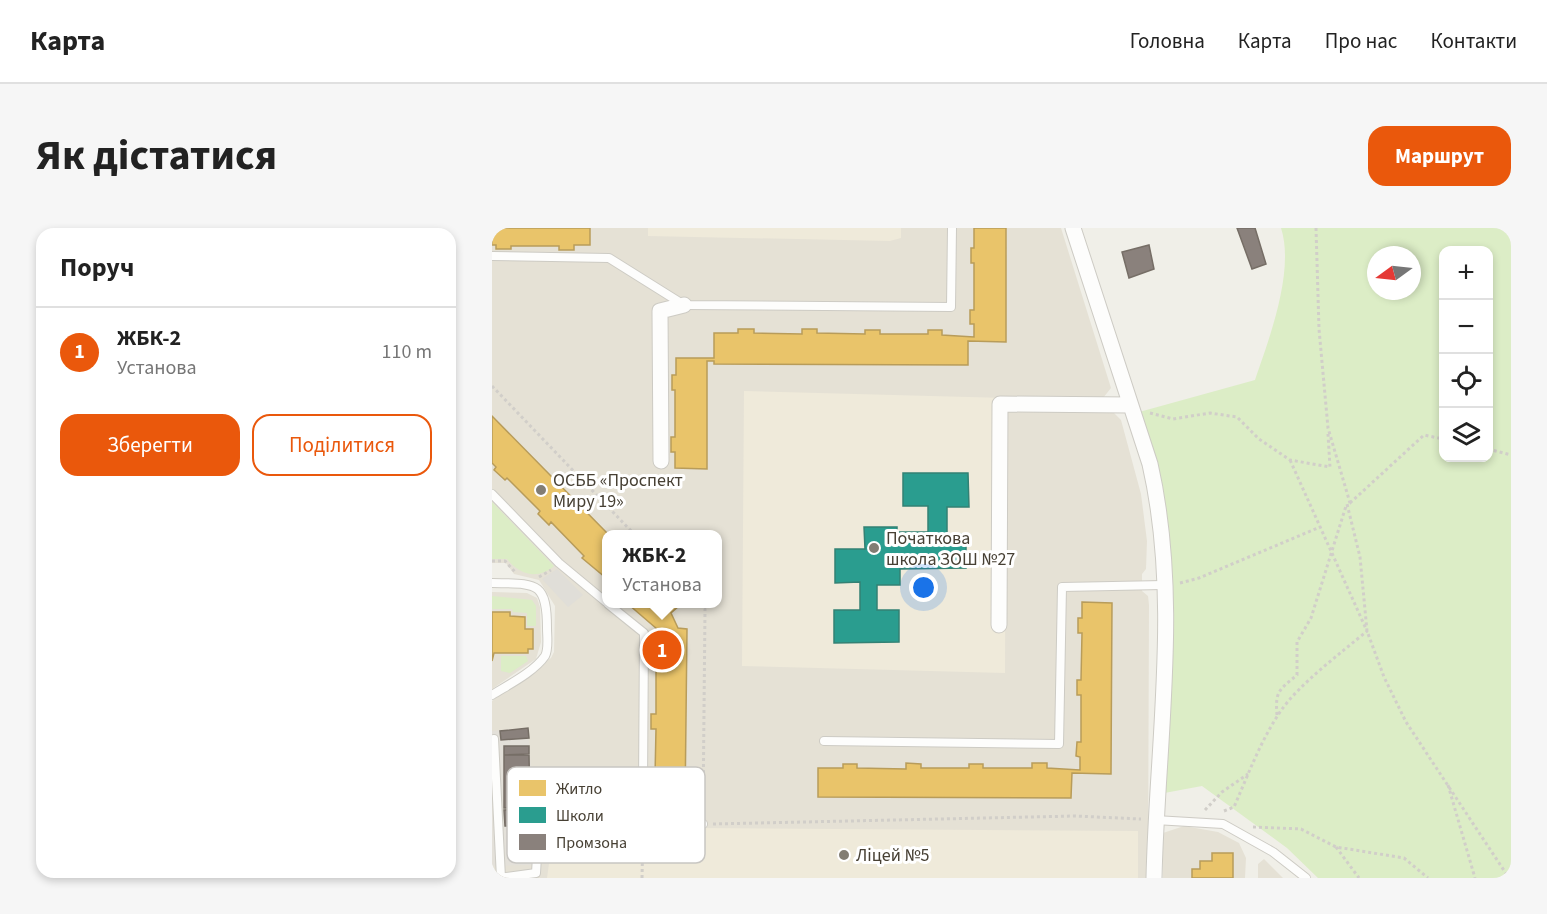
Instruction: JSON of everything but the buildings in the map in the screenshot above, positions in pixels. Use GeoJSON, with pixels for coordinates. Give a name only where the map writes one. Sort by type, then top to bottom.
{"type":"FeatureCollection","features":[{"type":"Feature","properties":{"kind":"street"},"geometry":{"type":"LineString","coordinates":[[1073,228],[1136,408],[1158,502],[1169,584],[1155,820],[1154,878]]}},
{"type":"Feature","properties":{"kind":"street"},"geometry":{"type":"LineString","coordinates":[[661,461],[660,311],[684,305]]}},
{"type":"Feature","properties":{"kind":"street"},"geometry":{"type":"LineString","coordinates":[[999,625],[1000,404],[1136,408]]}},
{"type":"Feature","properties":{"kind":"lane"},"geometry":{"type":"LineString","coordinates":[[492,256],[609,258],[684,305],[951,307],[952,228]]}},
{"type":"Feature","properties":{"kind":"lane"},"geometry":{"type":"LineString","coordinates":[[492,494],[559,563],[602,599]]}},
{"type":"Feature","properties":{"kind":"lane"},"geometry":{"type":"LineString","coordinates":[[492,583],[525,584],[536,588],[547,602],[545,656],[537,665],[492,695]]}},
{"type":"Feature","properties":{"kind":"lane"},"geometry":{"type":"LineString","coordinates":[[824,741],[1059,744],[1062,587],[1169,584]]}},
{"type":"Feature","properties":{"kind":"lane"},"geometry":{"type":"LineString","coordinates":[[613,608],[644,633],[643,767]]}},
{"type":"Feature","properties":{"kind":"lane"},"geometry":{"type":"LineString","coordinates":[[494,739],[500,878],[536,873],[537,863]]}},
{"type":"Feature","properties":{"kind":"lane"},"geometry":{"type":"LineString","coordinates":[[1155,820],[1223,824],[1273,852],[1306,878]]}},
{"type":"Feature","properties":{"kind":"path"},"geometry":{"type":"LineString","coordinates":[[1136,408],[1173,419],[1210,413],[1237,417],[1259,439],[1290,460],[1330,467],[1319,329],[1316,228]]}},
{"type":"Feature","properties":{"kind":"path"},"geometry":{"type":"LineString","coordinates":[[492,386],[630,530]]}},
{"type":"Feature","properties":{"kind":"path"},"geometry":{"type":"LineString","coordinates":[[1328,428],[1349,504],[1360,557],[1367,631]]}},
{"type":"Feature","properties":{"kind":"path"},"geometry":{"type":"LineString","coordinates":[[1278,717],[1276,698],[1280,689],[1297,675],[1297,642],[1311,618],[1349,504],[1424,435],[1439,438]]}},
{"type":"Feature","properties":{"kind":"path"},"geometry":{"type":"LineString","coordinates":[[1493,450],[1511,454]]}},
{"type":"Feature","properties":{"kind":"path"},"geometry":{"type":"LineString","coordinates":[[1290,460],[1367,631],[1384,677],[1406,722],[1447,780],[1509,878]]}},
{"type":"Feature","properties":{"kind":"path"},"geometry":{"type":"LineString","coordinates":[[1169,584],[1199,578],[1320,527]]}},
{"type":"Feature","properties":{"kind":"path"},"geometry":{"type":"LineString","coordinates":[[492,561],[505,561],[517,573]]}},
{"type":"Feature","properties":{"kind":"path"},"geometry":{"type":"LineString","coordinates":[[537,577],[547,575],[559,563]]}},
{"type":"Feature","properties":{"kind":"path"},"geometry":{"type":"LineString","coordinates":[[704,608],[704,767]]}},
{"type":"Feature","properties":{"kind":"path"},"geometry":{"type":"LineString","coordinates":[[1194,823],[1234,807],[1248,774],[1278,717],[1320,672],[1367,631]]}},
{"type":"Feature","properties":{"kind":"path"},"geometry":{"type":"LineString","coordinates":[[1194,823],[1222,792],[1248,774]]}},
{"type":"Feature","properties":{"kind":"path"},"geometry":{"type":"LineString","coordinates":[[1447,780],[1475,878]]}},
{"type":"Feature","properties":{"kind":"path"},"geometry":{"type":"LineString","coordinates":[[705,824],[1075,816],[1155,820]]}},
{"type":"Feature","properties":{"kind":"path"},"geometry":{"type":"LineString","coordinates":[[1251,826],[1300,829],[1336,847],[1404,858],[1428,878]]}},
{"type":"Feature","properties":{"kind":"path"},"geometry":{"type":"LineString","coordinates":[[1336,847],[1359,878]]}},
{"type":"Feature","properties":{"kind":"shaded area"},"geometry":{"type":"Polygon","coordinates":[[[492,228],[1061,228],[1111,388],[1103,398],[1109,412],[1114,413],[1121,420],[1141,494],[1147,541],[1142,591],[1148,596],[1149,605],[1148,878],[492,878],[492,701],[551,658],[554,652],[555,606],[539,580],[514,574],[506,563],[492,563],[492,228]]]}},
{"type":"Feature","properties":{"kind":"shaded area"},"geometry":{"type":"Polygon","coordinates":[[[648,228],[901,228],[901,238],[890,241],[648,236],[648,228]]]}},
{"type":"Feature","properties":{"kind":"shaded area","name":"Початкова школа ЗОШ №27"},"geometry":{"type":"Polygon","coordinates":[[[744,391],[1006,398],[1005,673],[742,666],[744,391]]]}},
{"type":"Feature","properties":{"kind":"shaded area"},"geometry":{"type":"Polygon","coordinates":[[[557,569],[583,595],[568,607],[542,579],[557,569]]]}},
{"type":"Feature","properties":{"kind":"shaded area"},"geometry":{"type":"Polygon","coordinates":[[[492,592],[527,593],[537,598],[540,607],[541,642],[536,659],[492,689],[492,592]]]}},
{"type":"Feature","properties":{"kind":"shaded area"},"geometry":{"type":"Polygon","coordinates":[[[528,728],[531,767],[507,767],[507,863],[533,863],[533,865],[492,866],[492,731],[528,728]]]}},
{"type":"Feature","properties":{"kind":"shaded area"},"geometry":{"type":"Polygon","coordinates":[[[1184,826],[1218,832],[1239,843],[1246,858],[1245,878],[1163,878],[1163,833],[1184,826]]]}},
{"type":"Feature","properties":{"kind":"shaded area","name":"Ліцей №5"},"geometry":{"type":"Polygon","coordinates":[[[705,828],[1138,831],[1138,878],[547,878],[549,863],[705,863],[705,828]]]}},
{"type":"Feature","properties":{"kind":"shaded area"},"geometry":{"type":"Polygon","coordinates":[[[1264,859],[1283,878],[1258,878],[1258,864],[1264,859]]]}},
{"type":"Feature","properties":{"kind":"green space"},"geometry":{"type":"Polygon","coordinates":[[[1281,228],[1511,228],[1511,878],[1318,878],[1287,848],[1202,786],[1159,794],[1158,502],[1132,414],[1255,380],[1278,305],[1285,264],[1281,228]]]}},
{"type":"Feature","properties":{"kind":"green space"},"geometry":{"type":"Polygon","coordinates":[[[492,502],[554,566],[542,573],[529,574],[518,569],[507,559],[492,559],[492,502]]]}},
{"type":"Feature","properties":{"kind":"green space"},"geometry":{"type":"Polygon","coordinates":[[[492,596],[532,600],[536,606],[536,626],[527,626],[527,613],[513,612],[512,609],[492,609],[492,596]]]}},
{"type":"Feature","properties":{"kind":"green space"},"geometry":{"type":"Polygon","coordinates":[[[501,656],[526,656],[528,661],[510,673],[501,671],[501,656]]]}},
{"type":"Feature","properties":{"kind":"place","name":"ОСББ «Проспект Миру 19»"},"geometry":{"type":"Point","coordinates":[541,490]}},
{"type":"Feature","properties":{"kind":"place","name":"Початкова школа ЗОШ №27"},"geometry":{"type":"Point","coordinates":[874,548]}},
{"type":"Feature","properties":{"kind":"place","name":"ЖБК-2"},"geometry":{"type":"Point","coordinates":[662,650]}},
{"type":"Feature","properties":{"kind":"place","name":"Ліцей №5"},"geometry":{"type":"Point","coordinates":[844,855]}}]}
